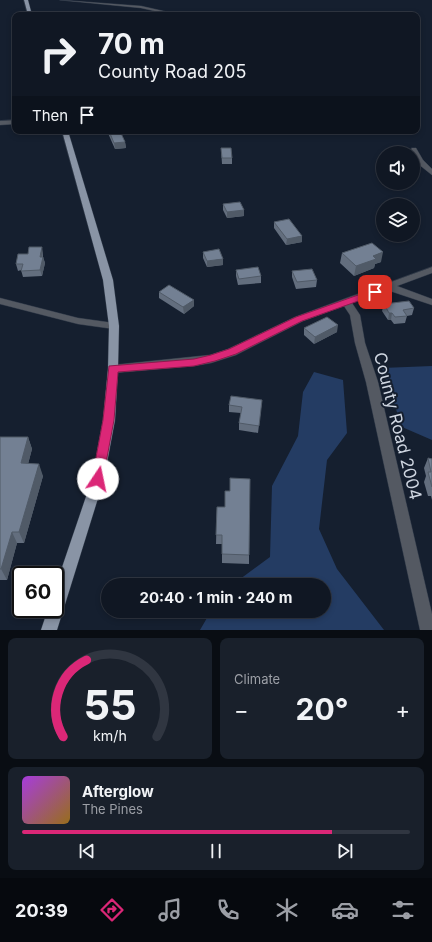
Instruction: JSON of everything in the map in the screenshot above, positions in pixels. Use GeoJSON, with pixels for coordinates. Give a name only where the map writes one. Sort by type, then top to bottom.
{"type":"FeatureCollection","features":[{"type":"Feature","properties":{"kind":"main road"},"geometry":{"type":"LineString","coordinates":[[26,0],[29,12]]}},
{"type":"Feature","properties":{"kind":"main road"},"geometry":{"type":"LineString","coordinates":[[49,630],[98,479],[109,420],[113,369],[114,326],[108,280],[66,134]]}},
{"type":"Feature","properties":{"kind":"street"},"geometry":{"type":"LineString","coordinates":[[62,0],[141,7],[165,12]]}},
{"type":"Feature","properties":{"kind":"street"},"geometry":{"type":"LineString","coordinates":[[0,123],[12,122]]}},
{"type":"Feature","properties":{"kind":"street"},"geometry":{"type":"LineString","coordinates":[[420,161],[432,173]]}},
{"type":"Feature","properties":{"kind":"street"},"geometry":{"type":"LineString","coordinates":[[113,369],[194,362],[211,359],[232,352],[299,319],[432,270]]}},
{"type":"Feature","properties":{"kind":"street"},"geometry":{"type":"LineString","coordinates":[[389,286],[432,302]]}},
{"type":"Feature","properties":{"kind":"street"},"geometry":{"type":"LineString","coordinates":[[0,301],[78,320],[114,326]]}},
{"type":"Feature","properties":{"kind":"street","name":"County Road 2004"},"geometry":{"type":"LineString","coordinates":[[346,302],[355,315],[360,343],[372,382],[428,630]]}},
{"type":"Feature","properties":{"kind":"shaded area"},"geometry":{"type":"Polygon","coordinates":[[[432,366],[432,440],[402,427],[382,368],[432,366]]]}},
{"type":"Feature","properties":{"kind":"shaded area"},"geometry":{"type":"Polygon","coordinates":[[[314,372],[343,380],[347,433],[327,460],[319,529],[337,569],[384,630],[200,630],[207,618],[331,618],[331,578],[242,578],[270,557],[272,486],[298,436],[303,392],[314,372]]]}},
{"type":"Feature","properties":{"kind":"building"},"geometry":{"type":"Polygon","coordinates":[[[110,134],[121,134],[125,142],[114,143],[110,134]]]}},
{"type":"Feature","properties":{"kind":"building"},"geometry":{"type":"Polygon","coordinates":[[[221,148],[231,148],[232,158],[222,158],[221,148]]]}},
{"type":"Feature","properties":{"kind":"building"},"geometry":{"type":"Polygon","coordinates":[[[240,202],[244,210],[227,212],[223,204],[240,202]]]}},
{"type":"Feature","properties":{"kind":"building"},"geometry":{"type":"Polygon","coordinates":[[[289,219],[302,236],[287,239],[274,222],[289,219]]]}},
{"type":"Feature","properties":{"kind":"building"},"geometry":{"type":"Polygon","coordinates":[[[372,243],[383,252],[373,256],[376,259],[356,266],[342,253],[372,243]]]}},
{"type":"Feature","properties":{"kind":"building"},"geometry":{"type":"Polygon","coordinates":[[[29,247],[42,247],[40,257],[43,257],[40,270],[21,271],[23,264],[16,264],[18,254],[28,254],[29,247]]]}},
{"type":"Feature","properties":{"kind":"building"},"geometry":{"type":"Polygon","coordinates":[[[219,249],[223,259],[207,261],[203,252],[219,249]]]}},
{"type":"Feature","properties":{"kind":"building"},"geometry":{"type":"Polygon","coordinates":[[[258,267],[261,276],[239,279],[236,270],[258,267]]]}},
{"type":"Feature","properties":{"kind":"building"},"geometry":{"type":"Polygon","coordinates":[[[312,269],[317,280],[297,282],[292,271],[312,269]]]}},
{"type":"Feature","properties":{"kind":"building"},"geometry":{"type":"Polygon","coordinates":[[[169,285],[194,300],[183,307],[159,292],[169,285]]]}},
{"type":"Feature","properties":{"kind":"building"},"geometry":{"type":"Polygon","coordinates":[[[409,301],[414,308],[403,310],[407,316],[395,317],[392,313],[389,313],[384,304],[409,301]]]}},
{"type":"Feature","properties":{"kind":"building"},"geometry":{"type":"Polygon","coordinates":[[[327,317],[338,325],[315,337],[304,328],[327,317]]]}},
{"type":"Feature","properties":{"kind":"building"},"geometry":{"type":"Polygon","coordinates":[[[231,396],[262,400],[259,426],[239,423],[242,407],[229,405],[231,396]]]}},
{"type":"Feature","properties":{"kind":"building"},"geometry":{"type":"Polygon","coordinates":[[[0,437],[28,437],[21,463],[39,464],[19,532],[12,532],[1,569],[0,569],[0,437]]]}},
{"type":"Feature","properties":{"kind":"building"},"geometry":{"type":"Polygon","coordinates":[[[428,458],[432,459],[432,487],[428,472],[431,472],[428,458]]]}},
{"type":"Feature","properties":{"kind":"building"},"geometry":{"type":"Polygon","coordinates":[[[230,478],[250,479],[249,555],[222,554],[222,535],[216,535],[217,507],[225,507],[225,491],[230,491],[230,478]]]}},
{"type":"Feature","properties":{"kind":"route"},"geometry":{"type":"LineString","coordinates":[[98,479],[109,420],[113,369],[194,362],[211,359],[232,352],[299,319],[375,292]]}}]}
